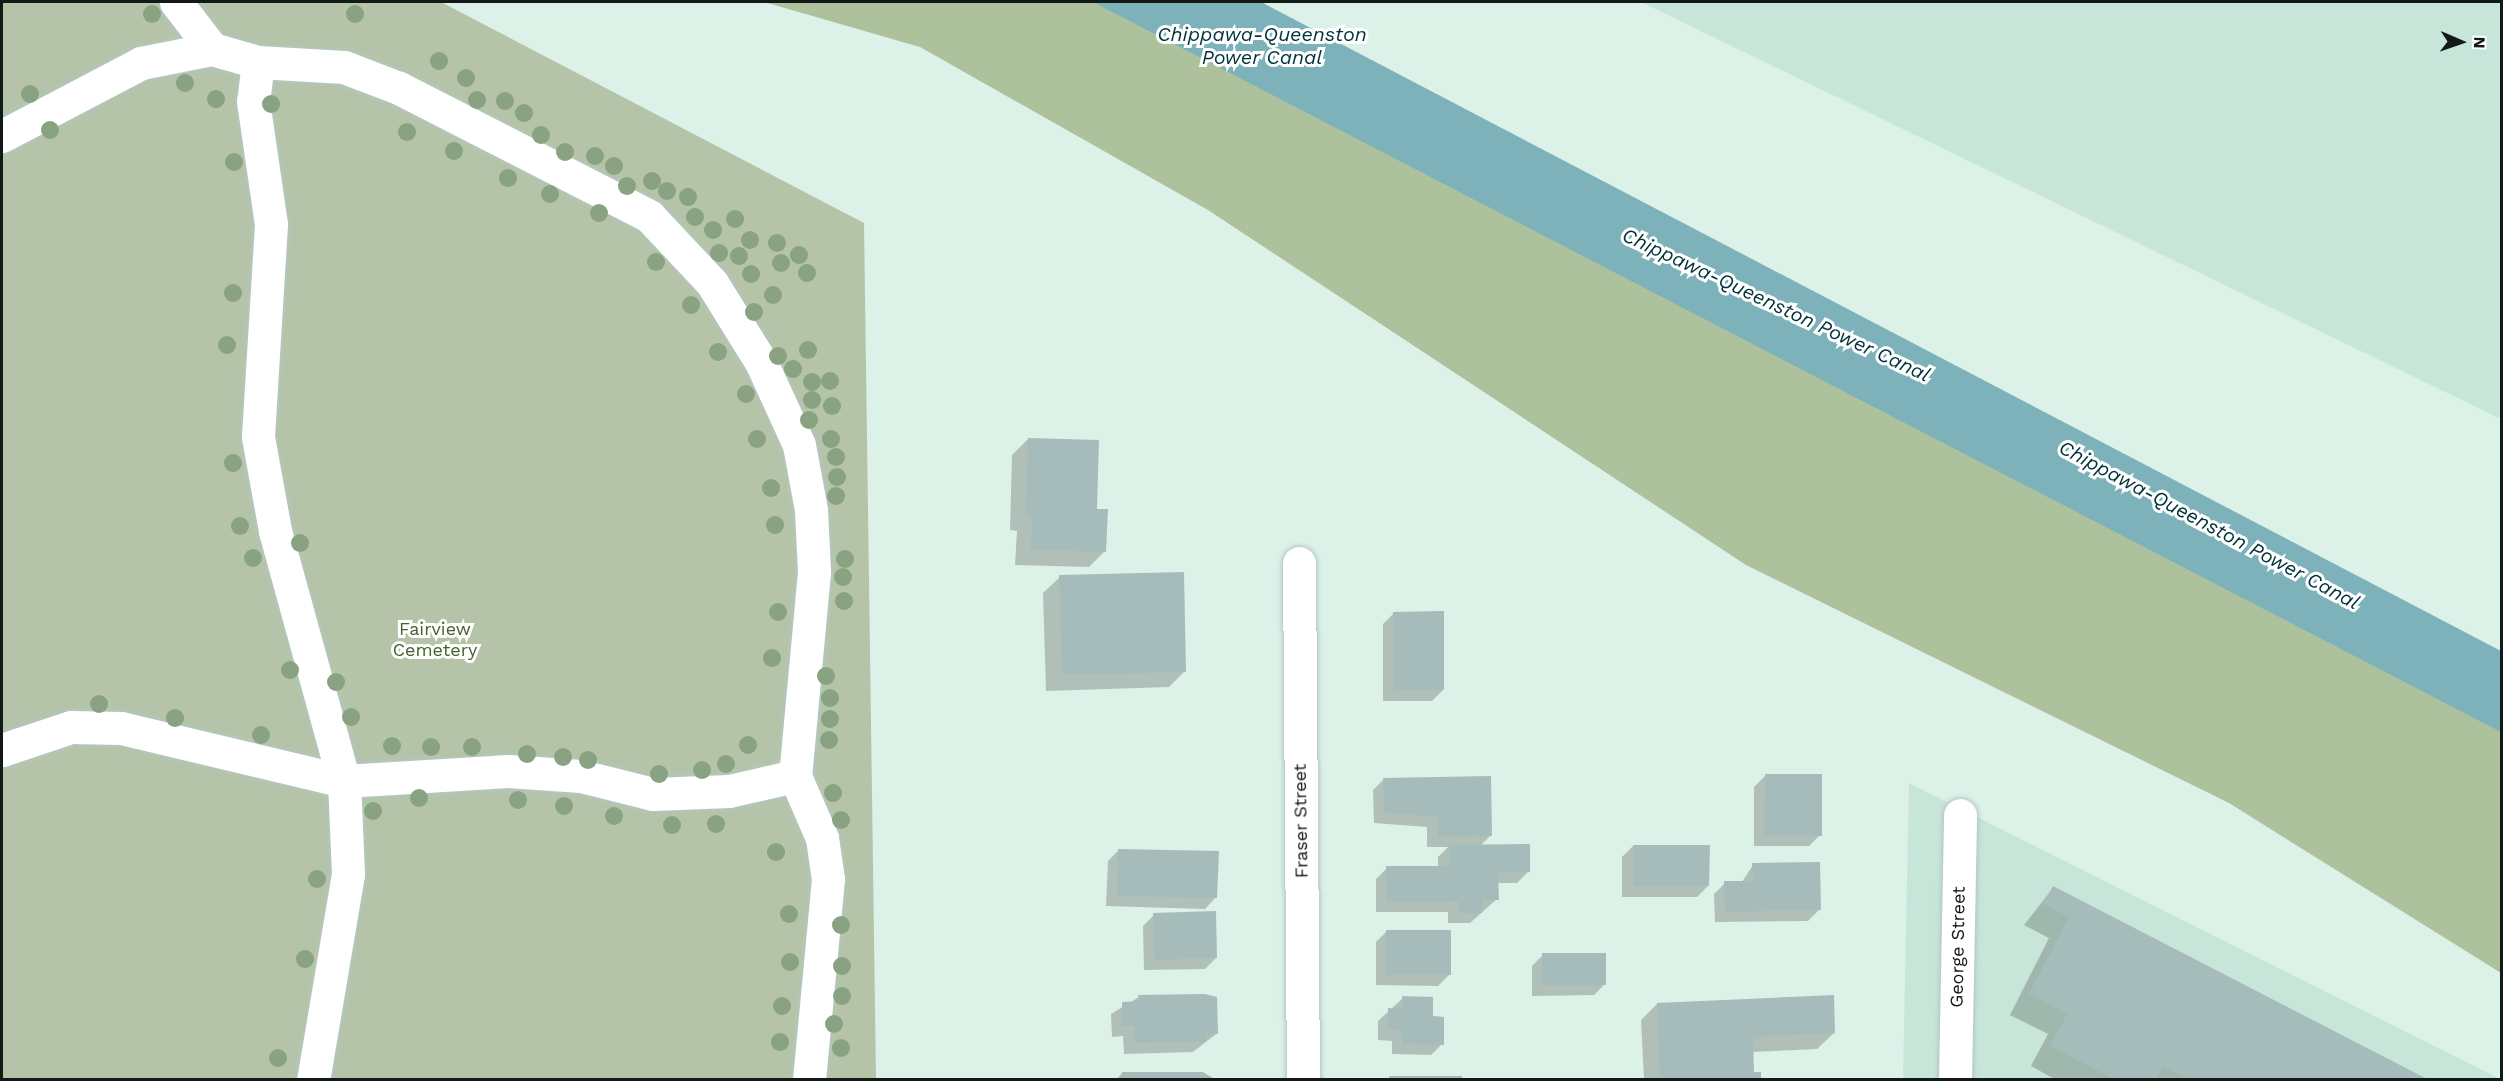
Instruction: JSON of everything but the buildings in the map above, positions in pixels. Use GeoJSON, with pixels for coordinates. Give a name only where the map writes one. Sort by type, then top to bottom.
{"type":"FeatureCollection","features":[{"type":"Feature","properties":{"kind":"street"},"geometry":{"type":"LineString","coordinates":[[176,2],[212,48]]}},
{"type":"Feature","properties":{"kind":"street"},"geometry":{"type":"LineString","coordinates":[[2,136],[141,63],[212,48],[258,62],[344,67],[399,88],[650,216],[711,283],[761,362],[799,445],[811,510],[814,572],[795,776],[822,838],[828,879],[809,1080]]}},
{"type":"Feature","properties":{"kind":"street"},"geometry":{"type":"LineString","coordinates":[[258,62],[253,102],[271,224],[258,437],[275,531],[344,781],[348,874],[313,1080]]}},
{"type":"Feature","properties":{"kind":"street","name":"Fraser Street"},"geometry":{"type":"LineString","coordinates":[[1299,563],[1303,1080]]}},
{"type":"Feature","properties":{"kind":"street"},"geometry":{"type":"LineString","coordinates":[[2,750],[71,727],[121,728],[344,781],[508,771],[581,776],[653,794],[729,791],[795,776]]}},
{"type":"Feature","properties":{"kind":"street","name":"George Street"},"geometry":{"type":"LineString","coordinates":[[1960,815],[1963,1077]]}},
{"type":"Feature","properties":{"kind":"shaded area"},"geometry":{"type":"Polygon","coordinates":[[[1641,2],[2501,2],[2501,419],[1641,2]]]}},
{"type":"Feature","properties":{"kind":"shaded area"},"geometry":{"type":"Polygon","coordinates":[[[1909,783],[2500,1079],[1903,1080],[1909,783]]]}},
{"type":"Feature","properties":{"kind":"green space","name":"Fairview Cemetery"},"geometry":{"type":"Polygon","coordinates":[[[2,2],[441,2],[864,223],[876,1079],[2,1080],[2,2]]]}},
{"type":"Feature","properties":{"kind":"green space"},"geometry":{"type":"Polygon","coordinates":[[[764,2],[1118,2],[2501,730],[2501,973],[2229,803],[1746,565],[1208,210],[920,47],[764,2]]]}},
{"type":"Feature","properties":{"kind":"water","name":"Chippawa-Queenston Power Canal"},"geometry":{"type":"Polygon","coordinates":[[[1093,2],[1261,2],[2501,651],[2501,732],[1093,2]]]}}]}
